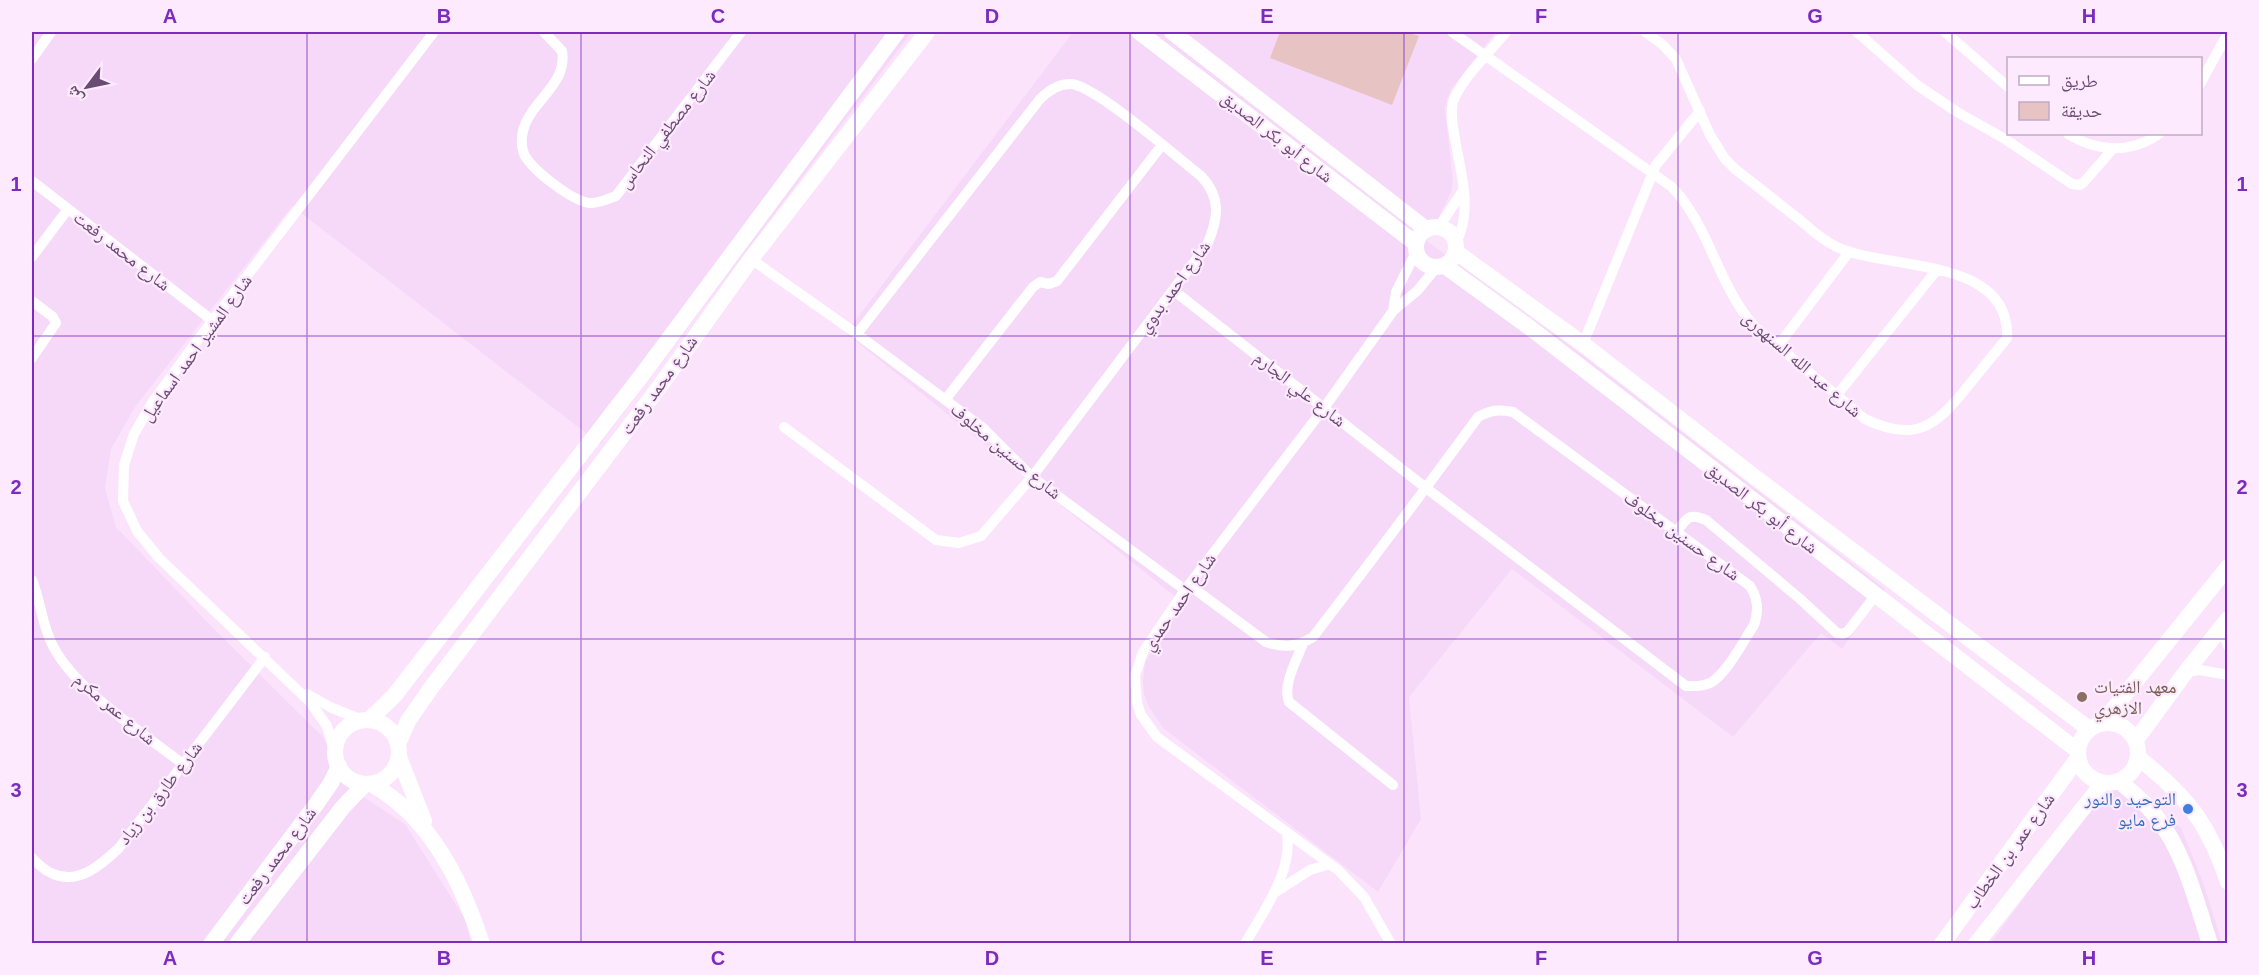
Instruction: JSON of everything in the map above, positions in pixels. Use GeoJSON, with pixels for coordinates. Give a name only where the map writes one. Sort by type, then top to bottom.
{"type":"FeatureCollection","features":[{"type":"Feature","properties":{"kind":"street"},"geometry":{"type":"LineString","coordinates":[[32,59],[51,32]]}},
{"type":"Feature","properties":{"kind":"street","name":"شارع المشير احمد اسماعيل"},"geometry":{"type":"LineString","coordinates":[[337,760],[327,726],[310,702],[159,558],[137,531],[123,501],[124,465],[134,434],[152,403],[434,32]]}},
{"type":"Feature","properties":{"kind":"street","name":"شارع مصطفي النحاس"},"geometry":{"type":"LineString","coordinates":[[544,32],[562,51],[562,68],[558,79],[525,124],[521,145],[528,160],[542,174],[579,200],[591,204],[616,196],[741,32]]}},
{"type":"Feature","properties":{"kind":"street","name":"شارع محمد رفعت"},"geometry":{"type":"LineString","coordinates":[[366,720],[394,696],[637,382],[897,32]]}},
{"type":"Feature","properties":{"kind":"street","name":"شارع محمد رفعت"},"geometry":{"type":"LineString","coordinates":[[398,750],[408,721],[431,688],[649,401],[750,259],[927,32]]}},
{"type":"Feature","properties":{"kind":"street","name":"شارع أبو بكر الصديق"},"geometry":{"type":"LineString","coordinates":[[1139,32],[1416,248]]}},
{"type":"Feature","properties":{"kind":"street","name":"شارع أبو بكر الصديق"},"geometry":{"type":"LineString","coordinates":[[1172,32],[1432,228]]}},
{"type":"Feature","properties":{"kind":"street","name":"شارع عبد الله السنهورى"},"geometry":{"type":"LineString","coordinates":[[1452,32],[1653,172],[1682,197],[1742,312],[1755,327],[1865,419],[1881,427],[1898,430],[1915,429],[1932,423],[1946,414],[2007,338],[2006,319],[1989,293],[1971,280],[1849,252],[1830,244],[1735,169],[1717,147],[1676,59],[1662,44],[1645,32]]}},
{"type":"Feature","properties":{"kind":"street"},"geometry":{"type":"LineString","coordinates":[[1464,189],[1432,228],[1419,235],[1416,248],[1422,262],[1428,267],[1441,267],[1452,260],[1465,216],[1464,189],[1452,112],[1457,92],[1506,32]]}},
{"type":"Feature","properties":{"kind":"street"},"geometry":{"type":"LineString","coordinates":[[1857,32],[1917,85],[1957,112],[2005,138],[2072,183],[2080,185],[2084,182],[2112,150]]}},
{"type":"Feature","properties":{"kind":"street"},"geometry":{"type":"LineString","coordinates":[[1945,32],[2007,86]]}},
{"type":"Feature","properties":{"kind":"street"},"geometry":{"type":"LineString","coordinates":[[2202,80],[2228,33]]}},
{"type":"Feature","properties":{"kind":"street","name":"شارع احمد بدوي"},"geometry":{"type":"LineString","coordinates":[[784,427],[936,540],[947,543],[970,541],[981,536],[1032,477],[1207,245],[1214,229],[1217,207],[1215,195],[1209,185],[1162,145],[1092,92],[1071,84],[1059,85],[1048,90],[857,334]]}},
{"type":"Feature","properties":{"kind":"street"},"geometry":{"type":"LineString","coordinates":[[1583,344],[1656,165],[1700,111]]}},
{"type":"Feature","properties":{"kind":"street"},"geometry":{"type":"LineString","coordinates":[[2070,135],[2098,147],[2112,150],[2130,147],[2157,135]]}},
{"type":"Feature","properties":{"kind":"street"},"geometry":{"type":"LineString","coordinates":[[945,400],[1033,287],[1040,282],[1049,284],[1057,281],[1162,145]]}},
{"type":"Feature","properties":{"kind":"street","name":"شارع محمد رفعت"},"geometry":{"type":"LineString","coordinates":[[32,181],[213,321]]}},
{"type":"Feature","properties":{"kind":"street"},"geometry":{"type":"LineString","coordinates":[[32,256],[68,209]]}},
{"type":"Feature","properties":{"kind":"street"},"geometry":{"type":"LineString","coordinates":[[1432,228],[1450,233],[1456,247]]}},
{"type":"Feature","properties":{"kind":"street","name":"شارع أبو بكر الصديق"},"geometry":{"type":"LineString","coordinates":[[1456,247],[1756,478],[2096,726]]}},
{"type":"Feature","properties":{"kind":"street","name":"شارع احمد حمدي"},"geometry":{"type":"LineString","coordinates":[[1393,310],[1396,292],[1416,248]]}},
{"type":"Feature","properties":{"kind":"street"},"geometry":{"type":"LineString","coordinates":[[1778,346],[1849,252]]}},
{"type":"Feature","properties":{"kind":"street","name":"شارع حسنين مخلوف"},"geometry":{"type":"LineString","coordinates":[[750,259],[857,334],[945,400],[998,441],[1032,477],[1266,642],[1278,646],[1290,646],[1303,643],[1313,637],[1478,417],[1489,411],[1501,410],[1513,412],[1750,586],[1758,604],[1754,625],[1719,677],[1709,683],[1686,686],[1426,488]]}},
{"type":"Feature","properties":{"kind":"street","name":"شارع أبو بكر الصديق"},"geometry":{"type":"LineString","coordinates":[[1441,267],[1529,327],[1875,596],[1987,678],[2078,754]]}},
{"type":"Feature","properties":{"kind":"street","name":"شارع احمد حمدي"},"geometry":{"type":"LineString","coordinates":[[1391,944],[1364,897],[1352,883],[1330,864],[1156,737],[1141,715],[1135,689],[1143,652],[1187,588],[1323,408],[1393,310],[1417,291],[1441,267]]}},
{"type":"Feature","properties":{"kind":"street"},"geometry":{"type":"LineString","coordinates":[[1837,395],[1936,271]]}},
{"type":"Feature","properties":{"kind":"street","name":"شارع علي الجارم"},"geometry":{"type":"LineString","coordinates":[[1173,290],[1426,488]]}},
{"type":"Feature","properties":{"kind":"street"},"geometry":{"type":"LineString","coordinates":[[32,301],[53,317],[56,323],[32,358]]}},
{"type":"Feature","properties":{"kind":"street"},"geometry":{"type":"LineString","coordinates":[[637,382],[660,386]]}},
{"type":"Feature","properties":{"kind":"street"},"geometry":{"type":"LineString","coordinates":[[637,382],[649,401]]}},
{"type":"Feature","properties":{"kind":"street"},"geometry":{"type":"LineString","coordinates":[[1676,532],[1690,516],[1696,515],[1706,520],[1837,633],[1843,634],[1848,631],[1875,596]]}},
{"type":"Feature","properties":{"kind":"street"},"geometry":{"type":"LineString","coordinates":[[2210,944],[2188,876],[2164,827],[2145,804],[2111,782],[2088,776],[2082,768],[2078,754],[2080,742],[2096,726],[2228,567]]}},
{"type":"Feature","properties":{"kind":"street","name":"شارع عمر مكرم"},"geometry":{"type":"LineString","coordinates":[[32,580],[53,646],[68,669],[99,699],[183,764]]}},
{"type":"Feature","properties":{"kind":"street"},"geometry":{"type":"LineString","coordinates":[[2136,740],[2224,622]]}},
{"type":"Feature","properties":{"kind":"street"},"geometry":{"type":"LineString","coordinates":[[2224,622],[2228,646]]}},
{"type":"Feature","properties":{"kind":"street"},"geometry":{"type":"LineString","coordinates":[[1303,643],[1286,691],[1289,702],[1393,785]]}},
{"type":"Feature","properties":{"kind":"street","name":"شارع طارق بن زياد"},"geometry":{"type":"LineString","coordinates":[[32,858],[50,873],[63,877],[76,877],[103,863],[119,848],[265,657]]}},
{"type":"Feature","properties":{"kind":"street"},"geometry":{"type":"LineString","coordinates":[[2185,672],[2200,670],[2228,675]]}},
{"type":"Feature","properties":{"kind":"street","name":"شارع المشير احمد اسماعيل"},"geometry":{"type":"LineString","coordinates":[[297,688],[330,707],[366,720]]}},
{"type":"Feature","properties":{"kind":"street"},"geometry":{"type":"LineString","coordinates":[[440,851],[412,815],[393,797],[368,784],[352,780],[337,760],[338,740],[345,729],[366,720],[387,727],[398,750],[418,807],[467,899],[482,944]]}},
{"type":"Feature","properties":{"kind":"street"},"geometry":{"type":"LineString","coordinates":[[2096,726],[2116,724],[2125,728],[2136,740],[2139,758],[2134,770],[2111,782]]}},
{"type":"Feature","properties":{"kind":"street"},"geometry":{"type":"LineString","coordinates":[[368,784],[390,774],[398,750]]}},
{"type":"Feature","properties":{"kind":"street","name":"شارع عمر بن الخطاب"},"geometry":{"type":"LineString","coordinates":[[1942,944],[2078,754]]}},
{"type":"Feature","properties":{"kind":"street"},"geometry":{"type":"LineString","coordinates":[[2139,758],[2166,780],[2192,807],[2209,836],[2228,882]]}},
{"type":"Feature","properties":{"kind":"street","name":"شارع محمد رفعت"},"geometry":{"type":"LineString","coordinates":[[211,944],[331,783],[337,760]]}},
{"type":"Feature","properties":{"kind":"street","name":"شارع عمر بن الخطاب"},"geometry":{"type":"LineString","coordinates":[[1976,944],[2111,782]]}},
{"type":"Feature","properties":{"kind":"street","name":"شارع محمد رفعت"},"geometry":{"type":"LineString","coordinates":[[237,944],[343,807],[368,784]]}},
{"type":"Feature","properties":{"kind":"street"},"geometry":{"type":"LineString","coordinates":[[1245,944],[1274,893],[1288,858],[1287,833]]}},
{"type":"Feature","properties":{"kind":"street"},"geometry":{"type":"LineString","coordinates":[[1274,893],[1300,875],[1330,864]]}},
{"type":"Feature","properties":{"kind":"shaded area"},"geometry":{"type":"Polygon","coordinates":[[[32,32],[912,32],[600,444],[292,206],[135,407],[111,449],[105,488],[116,527],[213,628],[324,738],[342,783],[405,824],[465,919],[471,943],[32,943],[32,32]]]}},
{"type":"Feature","properties":{"kind":"shaded area"},"geometry":{"type":"Polygon","coordinates":[[[1073,32],[1496,32],[1451,89],[1447,99],[1445,109],[1453,182],[1451,192],[1427,241],[1585,357],[1885,589],[1842,649],[1821,633],[1733,737],[1512,569],[1409,697],[1421,819],[1378,892],[1163,728],[1149,707],[1144,694],[1145,662],[1183,603],[846,333],[1073,32]]]}},
{"type":"Feature","properties":{"kind":"shaded area"},"geometry":{"type":"Polygon","coordinates":[[[2115,774],[2181,828],[2203,882],[2222,943],[1990,944],[2115,774]]]}},
{"type":"Feature","properties":{"kind":"green space"},"geometry":{"type":"Polygon","coordinates":[[[1280,32],[1406,32],[1419,36],[1392,105],[1270,58],[1280,32]]]}},
{"type":"Feature","properties":{"kind":"place","name":"معهد الفتيات الازهري"},"geometry":{"type":"Point","coordinates":[2082,697]}},
{"type":"Feature","properties":{"kind":"place","name":"التوحيد والنور فرع مايو"},"geometry":{"type":"Point","coordinates":[2188,809]}}]}
